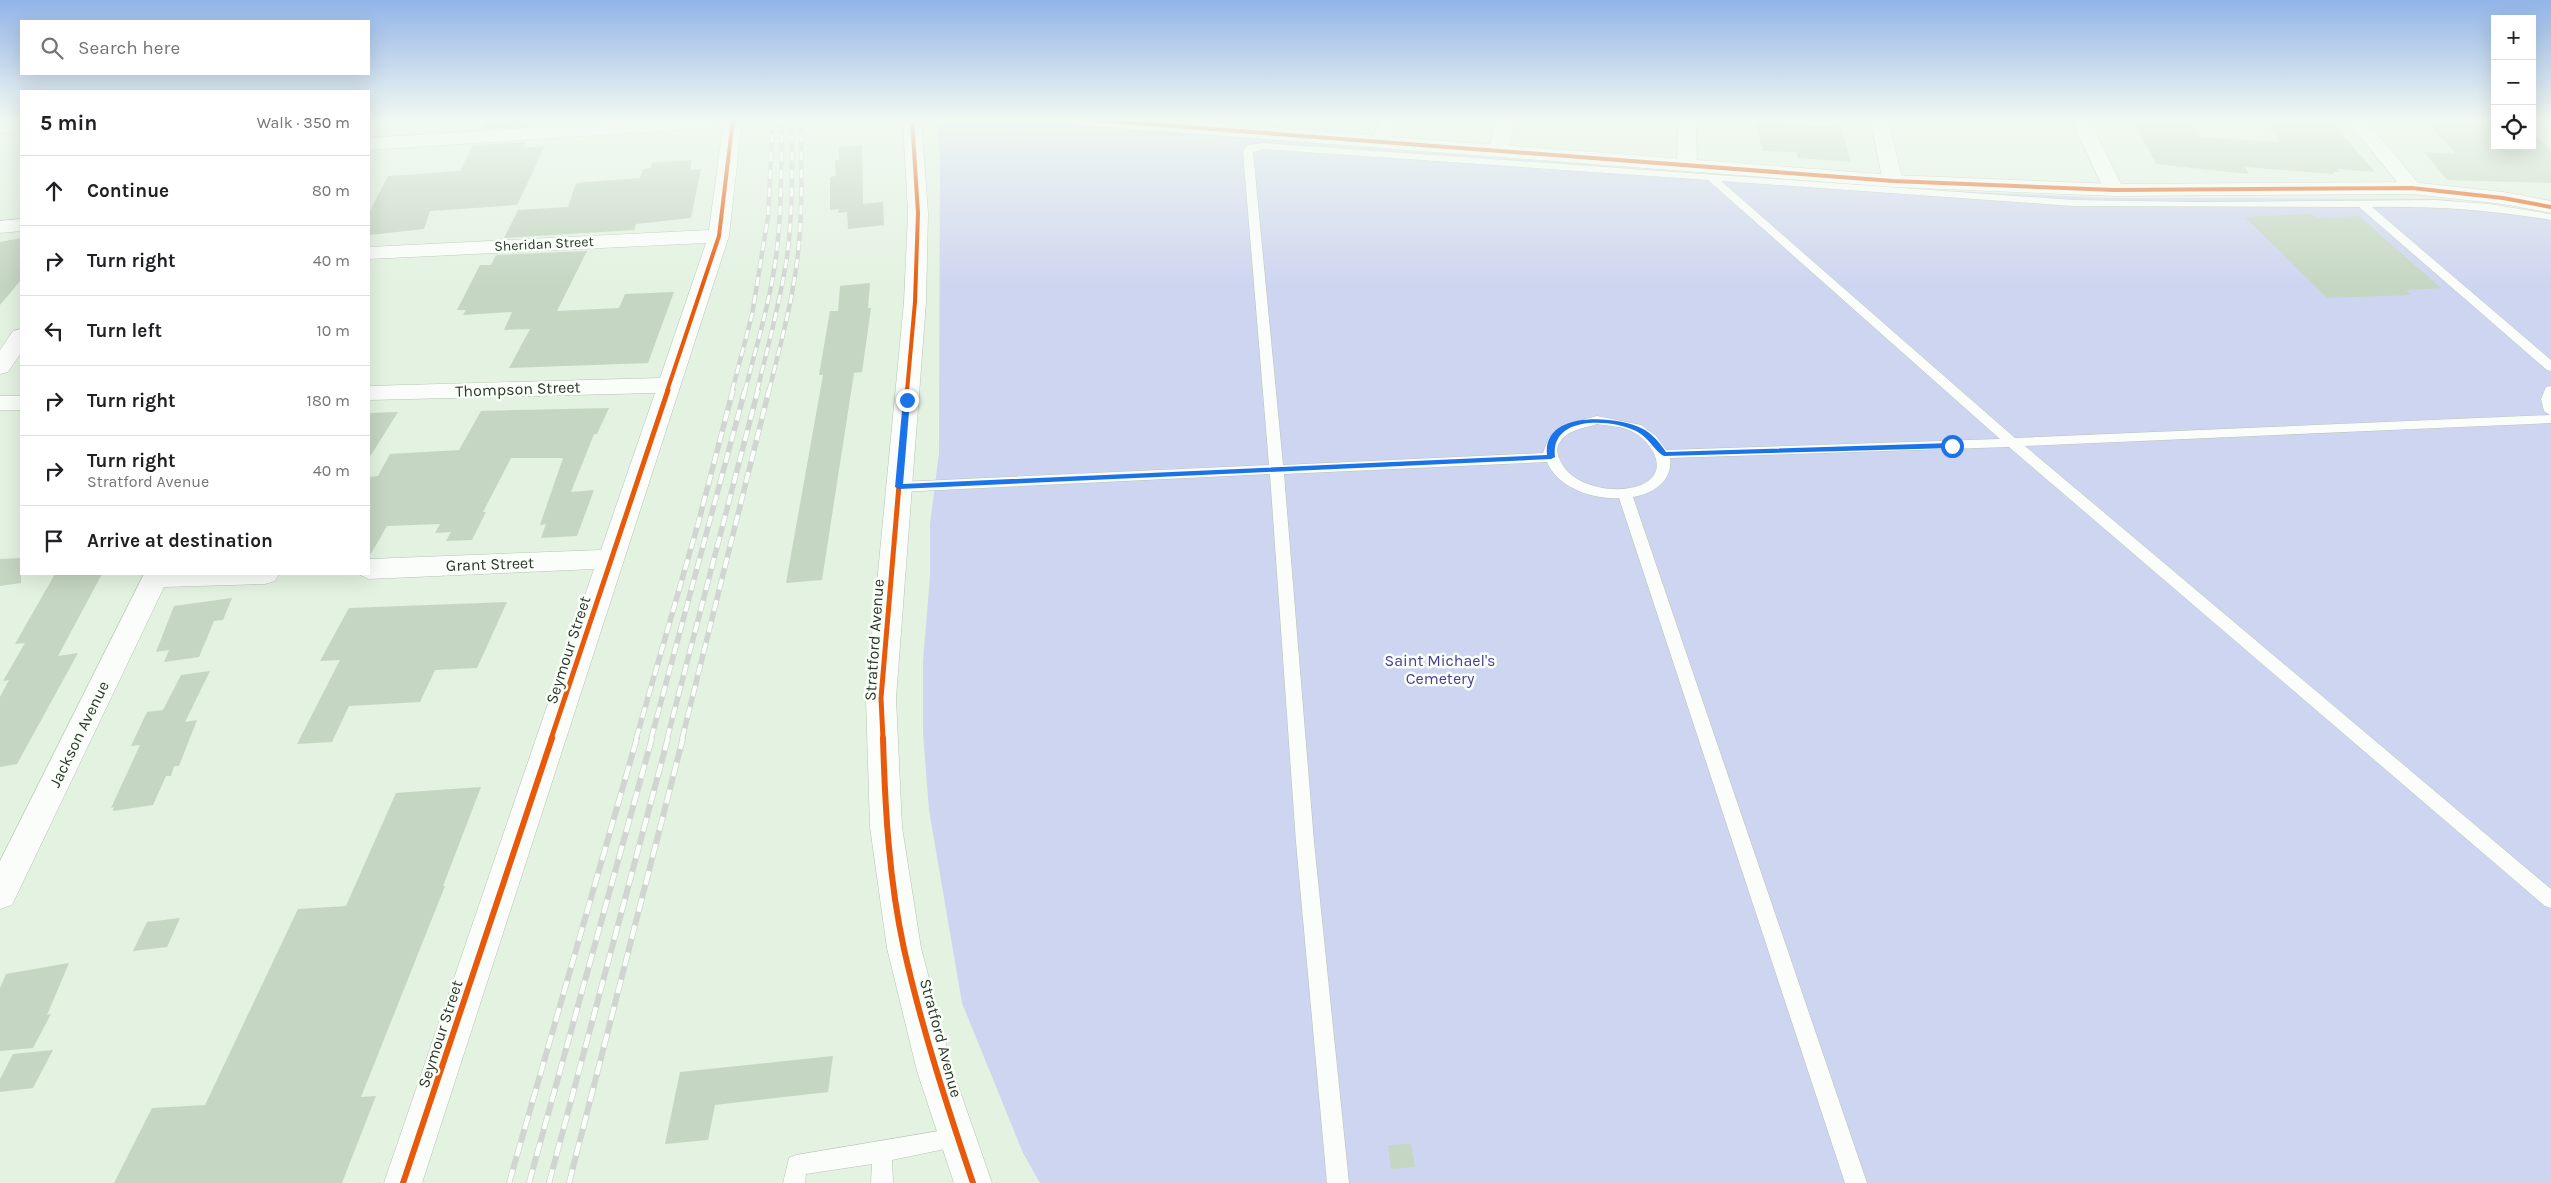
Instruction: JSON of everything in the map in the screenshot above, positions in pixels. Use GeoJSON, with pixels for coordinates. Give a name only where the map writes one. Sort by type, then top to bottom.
{"type":"FeatureCollection","features":[{"type":"Feature","properties":{"kind":"street","name":"Seymour Street"},"geometry":{"type":"LineString","coordinates":[[403,1183],[668,384],[719,236],[726,174]]}},
{"type":"Feature","properties":{"kind":"street","name":"Stratford Avenue"},"geometry":{"type":"LineString","coordinates":[[915,174],[918,213],[915,302],[881,698],[886,827],[904,948],[935,1071],[973,1183]]}},
{"type":"Feature","properties":{"kind":"street"},"geometry":{"type":"LineString","coordinates":[[1800,174],[1893,181],[2114,190],[2412,188],[2503,198],[2551,207]]}},
{"type":"Feature","properties":{"kind":"street"},"geometry":{"type":"LineString","coordinates":[[1891,174],[1893,181]]}},
{"type":"Feature","properties":{"kind":"street"},"geometry":{"type":"LineString","coordinates":[[2106,174],[2114,190]]}},
{"type":"Feature","properties":{"kind":"street"},"geometry":{"type":"LineString","coordinates":[[2400,174],[2412,188]]}},
{"type":"Feature","properties":{"kind":"street"},"geometry":{"type":"LineString","coordinates":[[0,227],[20,225]]}},
{"type":"Feature","properties":{"kind":"street","name":"Sheridan Street"},"geometry":{"type":"LineString","coordinates":[[370,253],[719,236]]}},
{"type":"Feature","properties":{"kind":"street"},"geometry":{"type":"LineString","coordinates":[[0,367],[20,337]]}},
{"type":"Feature","properties":{"kind":"street","name":"Thompson Street"},"geometry":{"type":"LineString","coordinates":[[370,393],[668,384]]}},
{"type":"Feature","properties":{"kind":"street"},"geometry":{"type":"LineString","coordinates":[[0,404],[20,403]]}},
{"type":"Feature","properties":{"kind":"street","name":"Grant Street"},"geometry":{"type":"LineString","coordinates":[[370,570],[611,559]]}},
{"type":"Feature","properties":{"kind":"street"},"geometry":{"type":"LineString","coordinates":[[156,576],[210,575]]}},
{"type":"Feature","properties":{"kind":"street","name":"Jackson Avenue"},"geometry":{"type":"LineString","coordinates":[[0,895],[156,576]]}},
{"type":"Feature","properties":{"kind":"lane"},"geometry":{"type":"LineString","coordinates":[[1250,174],[1276,468],[1304,842],[1338,1183]]}},
{"type":"Feature","properties":{"kind":"lane"},"geometry":{"type":"LineString","coordinates":[[1649,174],[2073,203],[2201,205],[2435,203],[2489,207],[2551,217]]}},
{"type":"Feature","properties":{"kind":"lane"},"geometry":{"type":"LineString","coordinates":[[1712,179],[2013,443],[2551,900]]}},
{"type":"Feature","properties":{"kind":"lane"},"geometry":{"type":"LineString","coordinates":[[2361,203],[2551,367]]}},
{"type":"Feature","properties":{"kind":"lane"},"geometry":{"type":"LineString","coordinates":[[2551,390],[2547,399],[2551,410]]}},
{"type":"Feature","properties":{"kind":"lane"},"geometry":{"type":"LineString","coordinates":[[1664,454],[2013,443],[2551,419]]}},
{"type":"Feature","properties":{"kind":"lane"},"geometry":{"type":"LineString","coordinates":[[1597,420],[1621,423],[1640,430],[1655,441],[1664,454],[1665,467],[1659,480],[1645,490],[1625,495],[1602,494],[1580,487],[1562,476],[1552,462],[1551,457],[1550,446],[1558,432],[1575,423],[1597,420]]}},
{"type":"Feature","properties":{"kind":"lane"},"geometry":{"type":"LineString","coordinates":[[899,487],[1276,468],[1551,457]]}},
{"type":"Feature","properties":{"kind":"lane"},"geometry":{"type":"LineString","coordinates":[[1625,495],[1856,1183]]}},
{"type":"Feature","properties":{"kind":"lane"},"geometry":{"type":"LineString","coordinates":[[794,1183],[796,1165],[957,1138]]}},
{"type":"Feature","properties":{"kind":"lane"},"geometry":{"type":"LineString","coordinates":[[882,1152],[882,1183]]}},
{"type":"Feature","properties":{"kind":"green space","name":"Saint Michael's Cemetery"},"geometry":{"type":"Polygon","coordinates":[[[940,174],[1713,174],[1902,189],[2111,198],[2441,199],[2551,214],[2551,1183],[1040,1183],[1023,1153],[962,1003],[929,810],[923,733],[923,661],[930,577],[930,524],[939,453],[940,174]]]}},
{"type":"Feature","properties":{"kind":"building"},"geometry":{"type":"Polygon","coordinates":[[[532,174],[517,205],[430,211],[424,229],[370,235],[370,211],[388,176],[532,174]]]}},
{"type":"Feature","properties":{"kind":"building"},"geometry":{"type":"Polygon","coordinates":[[[641,174],[700,174],[691,218],[636,224],[634,230],[504,238],[518,210],[568,207],[576,183],[640,178],[641,174]]]}},
{"type":"Feature","properties":{"kind":"building"},"geometry":{"type":"Polygon","coordinates":[[[836,174],[862,174],[863,204],[883,202],[884,225],[848,229],[847,212],[838,213],[839,209],[830,210],[830,177],[836,176],[836,174]]]}},
{"type":"Feature","properties":{"kind":"building"},"geometry":{"type":"Polygon","coordinates":[[[2442,174],[2551,174],[2551,183],[2447,180],[2442,174]]]}},
{"type":"Feature","properties":{"kind":"building"},"geometry":{"type":"Polygon","coordinates":[[[2310,214],[2317,218],[2359,216],[2441,288],[2406,290],[2412,295],[2327,298],[2245,217],[2310,214]]]}},
{"type":"Feature","properties":{"kind":"building"},"geometry":{"type":"Polygon","coordinates":[[[20,238],[20,281],[0,305],[0,242],[20,238]]]}},
{"type":"Feature","properties":{"kind":"building"},"geometry":{"type":"Polygon","coordinates":[[[587,251],[557,311],[619,308],[625,294],[674,292],[648,363],[509,368],[530,329],[504,330],[512,312],[463,315],[466,310],[457,310],[480,265],[491,265],[496,255],[587,251]]]}},
{"type":"Feature","properties":{"kind":"building"},"geometry":{"type":"Polygon","coordinates":[[[870,283],[868,308],[871,308],[862,372],[854,373],[822,580],[786,583],[823,375],[819,375],[830,311],[838,311],[840,286],[870,283]]]}},
{"type":"Feature","properties":{"kind":"building"},"geometry":{"type":"Polygon","coordinates":[[[609,408],[597,434],[594,434],[571,492],[594,490],[577,536],[541,538],[546,524],[540,525],[563,458],[511,458],[483,512],[486,512],[472,540],[446,541],[451,532],[435,533],[440,524],[387,526],[370,555],[370,477],[378,476],[390,454],[459,450],[481,411],[609,408]]]}},
{"type":"Feature","properties":{"kind":"building"},"geometry":{"type":"Polygon","coordinates":[[[398,412],[370,456],[370,413],[398,412]]]}},
{"type":"Feature","properties":{"kind":"building"},"geometry":{"type":"Polygon","coordinates":[[[20,558],[21,583],[0,586],[0,559],[20,558]]]}},
{"type":"Feature","properties":{"kind":"building"},"geometry":{"type":"Polygon","coordinates":[[[54,575],[101,575],[58,656],[78,653],[17,764],[0,767],[0,697],[9,680],[3,681],[25,643],[15,644],[54,575]]]}},
{"type":"Feature","properties":{"kind":"building"},"geometry":{"type":"Polygon","coordinates":[[[232,598],[223,620],[214,621],[199,657],[164,662],[169,650],[156,652],[174,606],[232,598]]]}},
{"type":"Feature","properties":{"kind":"building"},"geometry":{"type":"Polygon","coordinates":[[[507,602],[477,668],[435,670],[420,702],[349,706],[332,742],[297,744],[340,660],[320,661],[349,608],[507,602]]]}},
{"type":"Feature","properties":{"kind":"building"},"geometry":{"type":"Polygon","coordinates":[[[210,671],[185,722],[197,720],[179,766],[174,766],[171,776],[166,776],[153,805],[113,811],[114,807],[111,808],[140,745],[131,746],[147,712],[163,710],[181,675],[210,671]]]}},
{"type":"Feature","properties":{"kind":"building"},"geometry":{"type":"Polygon","coordinates":[[[481,787],[443,886],[445,886],[361,1097],[376,1096],[342,1183],[114,1183],[152,1108],[205,1105],[298,909],[346,906],[396,793],[481,787]]]}},
{"type":"Feature","properties":{"kind":"building"},"geometry":{"type":"Polygon","coordinates":[[[180,918],[167,947],[133,951],[147,922],[180,918]]]}},
{"type":"Feature","properties":{"kind":"building"},"geometry":{"type":"Polygon","coordinates":[[[69,963],[47,1015],[51,1014],[33,1048],[0,1051],[0,988],[6,974],[69,963]]]}},
{"type":"Feature","properties":{"kind":"building"},"geometry":{"type":"Polygon","coordinates":[[[53,1050],[33,1088],[0,1092],[0,1079],[13,1054],[53,1050]]]}},
{"type":"Feature","properties":{"kind":"building"},"geometry":{"type":"Polygon","coordinates":[[[833,1056],[828,1092],[715,1105],[708,1140],[665,1144],[680,1072],[833,1056]]]}},
{"type":"Feature","properties":{"kind":"building"},"geometry":{"type":"Polygon","coordinates":[[[1411,1144],[1415,1167],[1391,1169],[1388,1145],[1411,1144]]]}},
{"type":"Feature","properties":{"kind":"railway"},"geometry":{"type":"LineString","coordinates":[[732,391],[752,315],[768,217],[770,174]]}},
{"type":"Feature","properties":{"kind":"railway"},"geometry":{"type":"LineString","coordinates":[[745,391],[766,308],[776,257],[781,174]]}},
{"type":"Feature","properties":{"kind":"railway"},"geometry":{"type":"LineString","coordinates":[[757,391],[787,257],[792,174]]}},
{"type":"Feature","properties":{"kind":"railway"},"geometry":{"type":"LineString","coordinates":[[769,391],[790,305],[796,271],[800,236],[801,174]]}},
{"type":"Feature","properties":{"kind":"railway"},"geometry":{"type":"LineString","coordinates":[[636,739],[698,524],[733,390]]}},
{"type":"Feature","properties":{"kind":"railway"},"geometry":{"type":"LineString","coordinates":[[651,739],[745,390]]}},
{"type":"Feature","properties":{"kind":"railway"},"geometry":{"type":"LineString","coordinates":[[667,739],[758,390]]}},
{"type":"Feature","properties":{"kind":"railway"},"geometry":{"type":"LineString","coordinates":[[682,739],[769,390]]}},
{"type":"Feature","properties":{"kind":"railway"},"geometry":{"type":"LineString","coordinates":[[509,1183],[637,738]]}},
{"type":"Feature","properties":{"kind":"railway"},"geometry":{"type":"LineString","coordinates":[[529,1183],[652,738]]}},
{"type":"Feature","properties":{"kind":"railway"},"geometry":{"type":"LineString","coordinates":[[549,1183],[668,738]]}},
{"type":"Feature","properties":{"kind":"railway"},"geometry":{"type":"LineString","coordinates":[[569,1183],[683,738]]}},
{"type":"Feature","properties":{"kind":"cycle path"},"geometry":{"type":"LineString","coordinates":[[403,1183],[719,236],[726,174]]}},
{"type":"Feature","properties":{"kind":"cycle path"},"geometry":{"type":"LineString","coordinates":[[916,174],[918,213],[915,302],[881,698],[886,827],[904,948],[935,1071],[973,1183]]}},
{"type":"Feature","properties":{"kind":"cycle path"},"geometry":{"type":"LineString","coordinates":[[1804,174],[1893,181],[2114,190],[2412,188],[2503,198],[2551,207]]}},
{"type":"Feature","properties":{"kind":"route"},"geometry":{"type":"LineString","coordinates":[[907,400],[899,487],[1276,468],[1551,457],[1550,446],[1558,432],[1575,423],[1597,420],[1621,423],[1640,430],[1655,441],[1664,454],[1952,446]]}}]}
